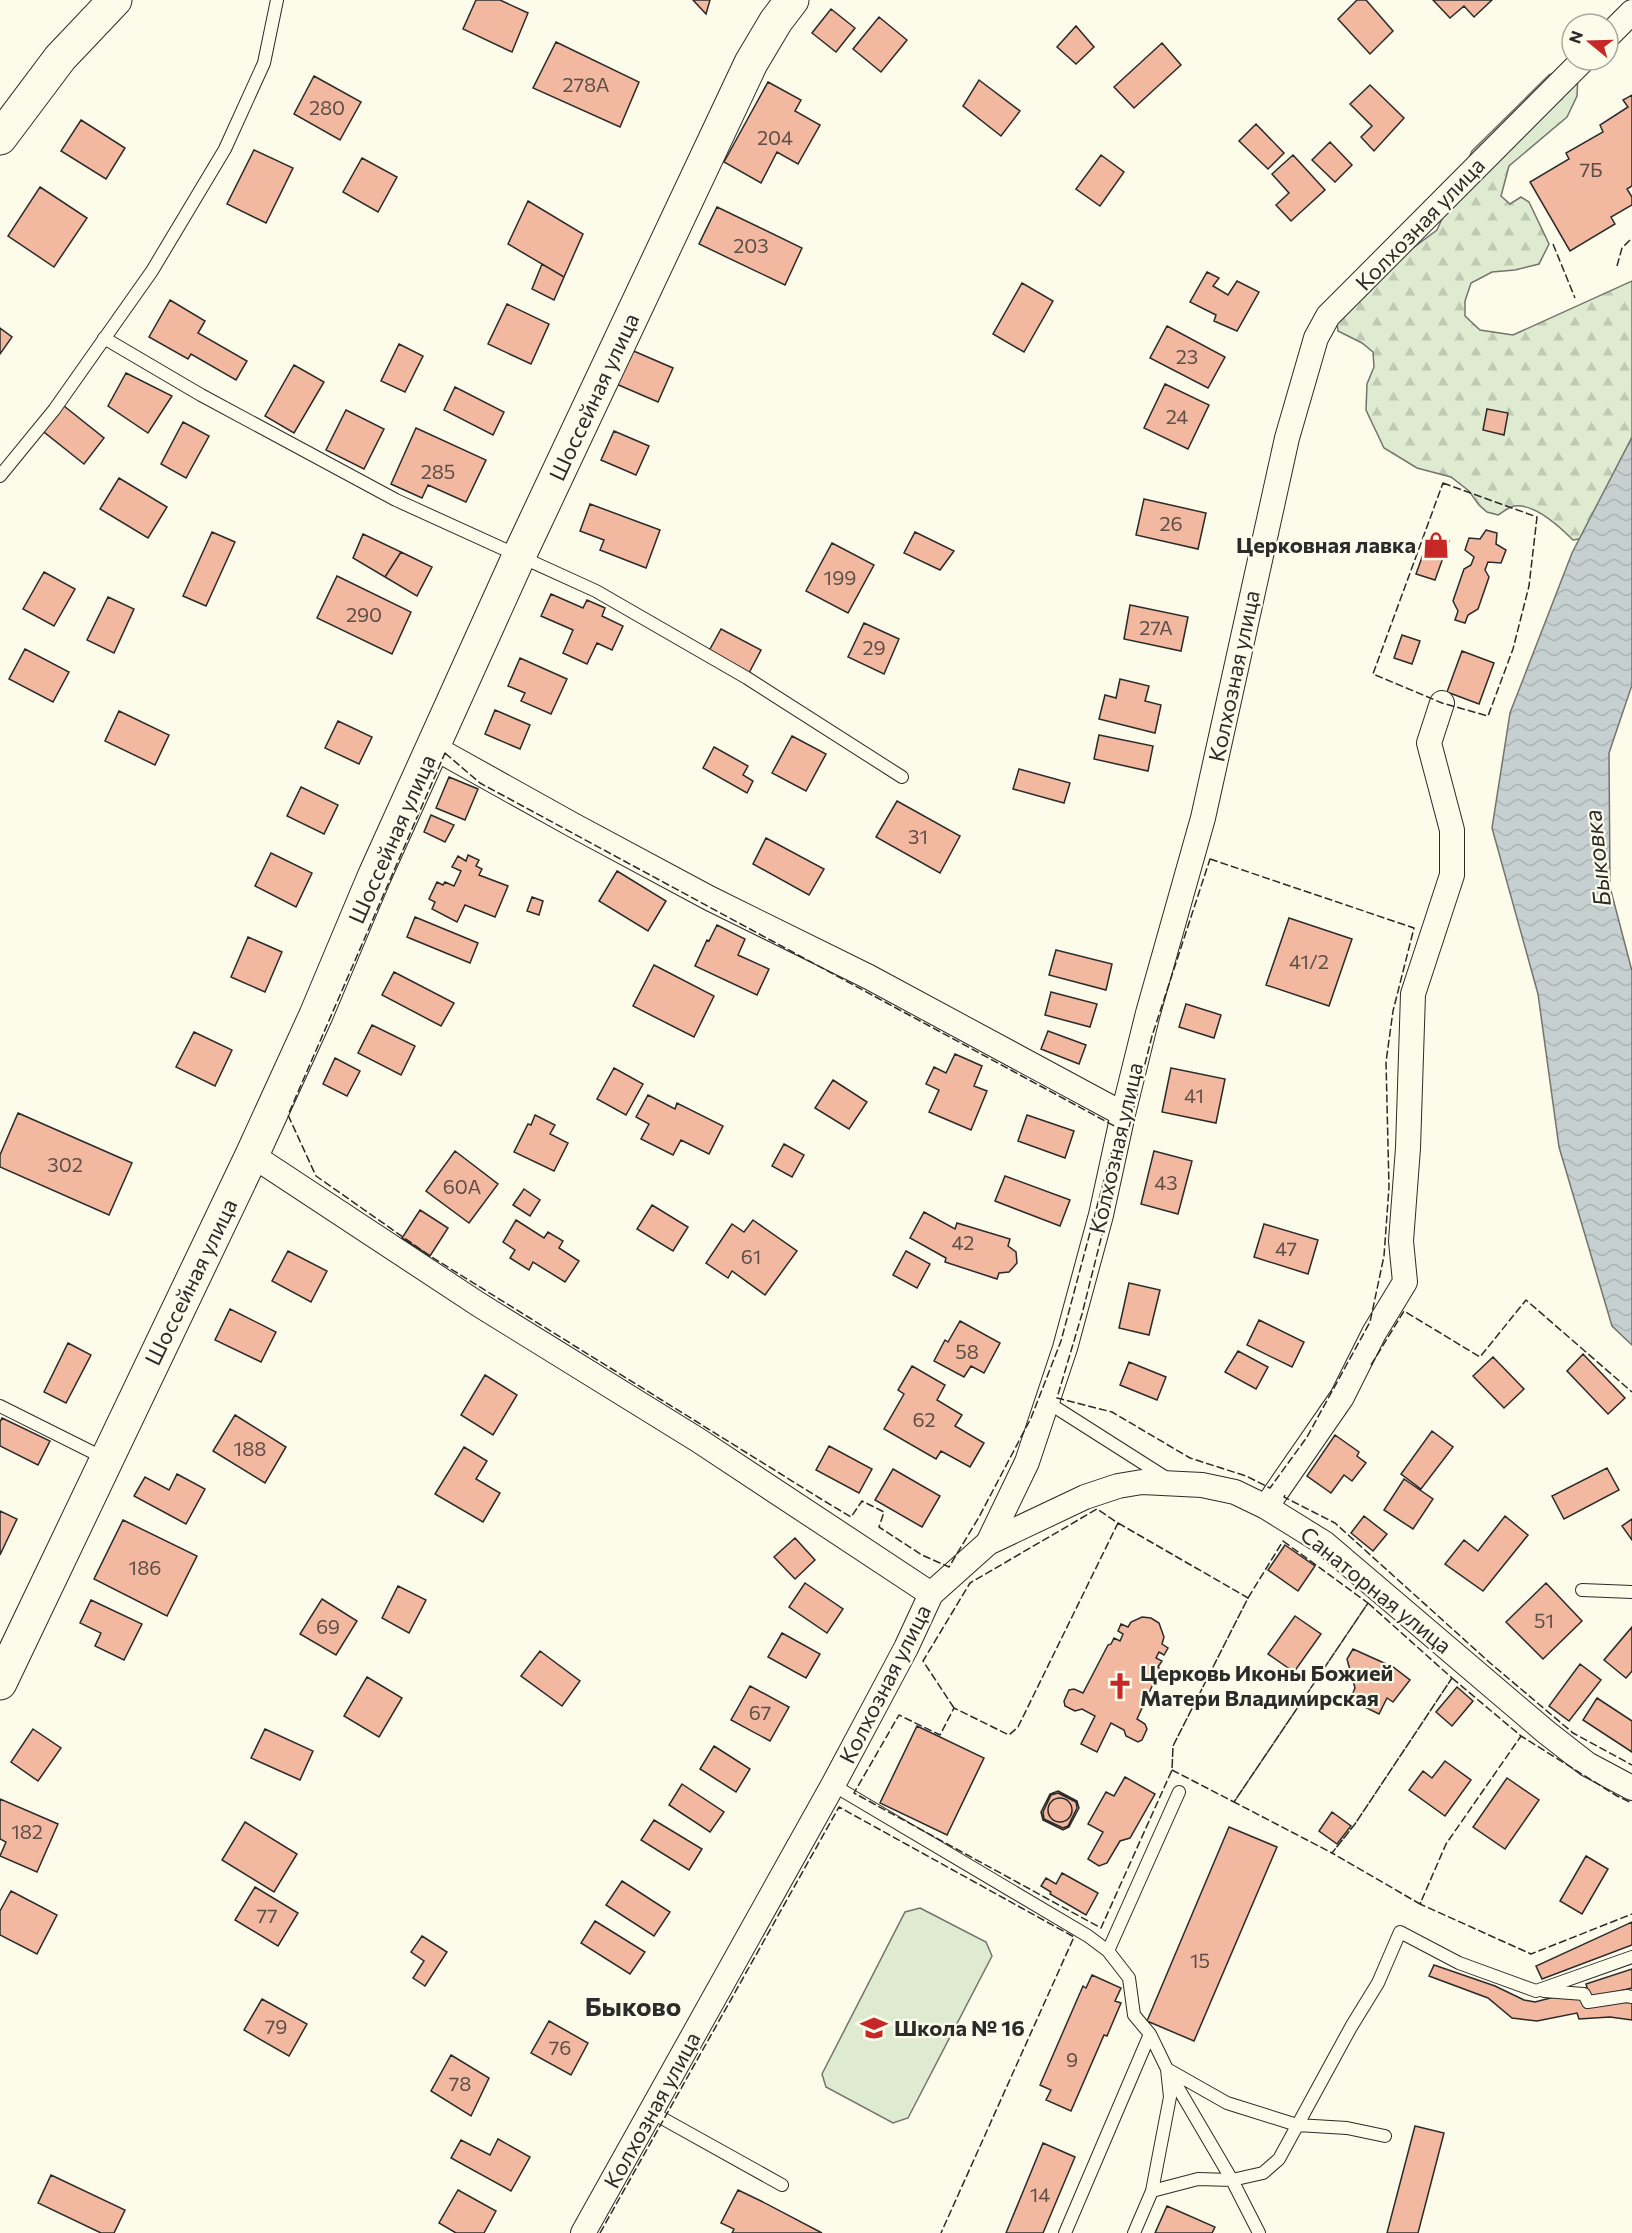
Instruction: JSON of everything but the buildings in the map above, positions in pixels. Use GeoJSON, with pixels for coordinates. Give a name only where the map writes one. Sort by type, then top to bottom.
{"type":"FeatureCollection","features":[{"type":"Feature","properties":{"kind":"street"},"geometry":{"type":"LineString","coordinates":[[0,138],[60,58],[115,0]]}},
{"type":"Feature","properties":{"kind":"street","name":"Шоссейная улица"},"geometry":{"type":"LineString","coordinates":[[0,1683],[252,1155],[519,556],[751,63],[776,21],[792,0]]}},
{"type":"Feature","properties":{"kind":"street"},"geometry":{"type":"LineString","coordinates":[[1620,24],[1632,12]]}},
{"type":"Feature","properties":{"kind":"street","name":"Колхозная улица"},"geometry":{"type":"LineString","coordinates":[[584,2233],[833,1785],[901,1658],[931,1594],[988,1543],[1027,1462],[1065,1348],[1101,1215],[1148,1013],[1203,818],[1287,438],[1316,338],[1328,316],[1571,72]]}},
{"type":"Feature","properties":{"kind":"street"},"geometry":{"type":"LineString","coordinates":[[1266,1507],[1342,1397],[1374,1333],[1405,1282],[1401,1241],[1408,1148],[1413,994],[1452,875],[1452,830],[1429,743],[1442,703]]}},
{"type":"Feature","properties":{"kind":"street"},"geometry":{"type":"LineString","coordinates":[[434,747],[709,898],[869,978],[1123,1114]]}},
{"type":"Feature","properties":{"kind":"street"},"geometry":{"type":"LineString","coordinates":[[252,1155],[478,1304],[698,1440],[931,1594]]}},
{"type":"Feature","properties":{"kind":"street","name":"Санаторная улица"},"geometry":{"type":"LineString","coordinates":[[988,1543],[1085,1497],[1118,1486],[1142,1482],[1174,1483],[1235,1492],[1303,1529],[1345,1559],[1546,1732],[1587,1764],[1632,1788]]}},
{"type":"Feature","properties":{"kind":"lane"},"geometry":{"type":"LineString","coordinates":[[0,476],[54,410],[152,271],[225,149],[264,63],[277,0]]}},
{"type":"Feature","properties":{"kind":"lane"},"geometry":{"type":"LineString","coordinates":[[104,338],[201,395],[396,500],[597,591],[747,678],[902,777]]}},
{"type":"Feature","properties":{"kind":"lane"},"geometry":{"type":"LineString","coordinates":[[1047,1402],[1174,1483]]}},
{"type":"Feature","properties":{"kind":"lane"},"geometry":{"type":"LineString","coordinates":[[0,1406],[106,1459]]}},
{"type":"Feature","properties":{"kind":"lane"},"geometry":{"type":"LineString","coordinates":[[1582,1590],[1632,1592]]}},
{"type":"Feature","properties":{"kind":"lane"},"geometry":{"type":"LineString","coordinates":[[833,1785],[1088,1936],[1108,1951],[1129,1978],[1134,2015],[1150,2034],[1167,2069],[1232,2180],[1259,2233]]}},
{"type":"Feature","properties":{"kind":"lane"},"geometry":{"type":"LineString","coordinates":[[1108,1951],[1179,1792]]}},
{"type":"Feature","properties":{"kind":"lane"},"geometry":{"type":"LineString","coordinates":[[1152,2191],[1198,2179],[1232,2180],[1263,2173],[1279,2159],[1378,1983],[1400,1932],[1459,1964],[1536,1991],[1584,1994],[1588,2002],[1632,1997]]}},
{"type":"Feature","properties":{"kind":"lane"},"geometry":{"type":"LineString","coordinates":[[1536,1991],[1632,1957]]}},
{"type":"Feature","properties":{"kind":"lane"},"geometry":{"type":"LineString","coordinates":[[1065,2233],[1150,2034]]}},
{"type":"Feature","properties":{"kind":"lane"},"geometry":{"type":"LineString","coordinates":[[1167,2069],[1227,2103],[1297,2125],[1347,2128],[1385,2136]]}},
{"type":"Feature","properties":{"kind":"lane"},"geometry":{"type":"LineString","coordinates":[[1134,2233],[1152,2191],[1170,2097],[1167,2069]]}},
{"type":"Feature","properties":{"kind":"lane"},"geometry":{"type":"LineString","coordinates":[[651,2112],[782,2184]]}},
{"type":"Feature","properties":{"kind":"green space"},"geometry":{"type":"Polygon","coordinates":[[[1560,70],[1560,72],[1576,72],[1578,74],[1577,96],[1567,117],[1509,166],[1501,196],[1510,204],[1521,197],[1529,202],[1549,244],[1539,264],[1515,270],[1492,272],[1471,283],[1465,301],[1465,316],[1480,330],[1513,335],[1632,281],[1632,474],[1585,538],[1573,540],[1545,516],[1527,507],[1511,507],[1498,515],[1487,512],[1469,491],[1451,477],[1417,468],[1384,448],[1366,410],[1367,384],[1374,367],[1373,352],[1362,343],[1338,331],[1335,306],[1437,230],[1472,151],[1549,75],[1560,70]]]}},
{"type":"Feature","properties":{"kind":"green space"},"geometry":{"type":"Polygon","coordinates":[[[920,1908],[986,1942],[992,1956],[908,2118],[893,2123],[826,2087],[822,2074],[905,1912],[920,1908]]]}},
{"type":"Feature","properties":{"kind":"water","name":"Быковка"},"geometry":{"type":"Polygon","coordinates":[[[1632,437],[1632,685],[1609,753],[1610,887],[1632,971],[1632,1345],[1612,1326],[1559,1147],[1538,994],[1492,828],[1510,713],[1572,553],[1632,437]]]}},
{"type":"Feature","properties":{"kind":"fence"},"geometry":{"type":"LineString","coordinates":[[1617,266],[1622,248],[1632,238]]}},
{"type":"Feature","properties":{"kind":"fence"},"geometry":{"type":"LineString","coordinates":[[1553,244],[1575,298]]}},
{"type":"Feature","properties":{"kind":"fence"},"geometry":{"type":"LineString","coordinates":[[1443,483],[1537,517],[1529,586],[1513,649],[1488,716],[1442,703],[1373,674],[1443,483]]}},
{"type":"Feature","properties":{"kind":"fence"},"geometry":{"type":"LineString","coordinates":[[445,753],[480,783],[1118,1128],[1061,1341],[1031,1418],[979,1517],[949,1567],[922,1555],[879,1527],[884,1512],[862,1501],[851,1517],[430,1256],[316,1176],[288,1115],[445,753]]}},
{"type":"Feature","properties":{"kind":"fence"},"geometry":{"type":"LineString","coordinates":[[1210,859],[1414,928],[1393,1011],[1386,1062],[1389,1187],[1384,1256],[1370,1322],[1307,1437],[1270,1488],[1246,1476],[1190,1458],[1112,1412],[1057,1398],[1082,1314],[1152,1036],[1210,859]]}},
{"type":"Feature","properties":{"kind":"fence"},"geometry":{"type":"LineString","coordinates":[[1371,1365],[1404,1311],[1480,1357],[1526,1300],[1632,1392]]}},
{"type":"Feature","properties":{"kind":"fence"},"geometry":{"type":"LineString","coordinates":[[1285,1495],[1284,1497],[1335,1523],[1489,1662],[1573,1733],[1632,1765]]}},
{"type":"Feature","properties":{"kind":"fence"},"geometry":{"type":"LineString","coordinates":[[954,1708],[923,1661],[970,1583],[1097,1509],[1118,1523]]}},
{"type":"Feature","properties":{"kind":"fence"},"geometry":{"type":"LineString","coordinates":[[1118,1523],[1248,1598],[1173,1746],[1172,1770],[1101,1928],[854,1793],[899,1715],[940,1735],[954,1708],[1009,1735],[1018,1727],[1118,1523]]}},
{"type":"Feature","properties":{"kind":"fence"},"geometry":{"type":"LineString","coordinates":[[1283,1541],[1368,1603],[1234,1802],[1172,1770],[1173,1746],[1248,1598],[1283,1541]]}},
{"type":"Feature","properties":{"kind":"fence"},"geometry":{"type":"LineString","coordinates":[[1368,1603],[1452,1678],[1355,1824],[1332,1853],[1234,1802],[1368,1603]]}},
{"type":"Feature","properties":{"kind":"fence"},"geometry":{"type":"LineString","coordinates":[[1452,1678],[1521,1736],[1446,1844],[1420,1904],[1332,1853],[1355,1824],[1452,1678]]}},
{"type":"Feature","properties":{"kind":"fence"},"geometry":{"type":"LineString","coordinates":[[1520,1738],[1521,1736],[1632,1803]]}},
{"type":"Feature","properties":{"kind":"fence"},"geometry":{"type":"LineString","coordinates":[[600,2233],[839,1807],[1074,1937],[941,2233]]}},
{"type":"Feature","properties":{"kind":"fence"},"geometry":{"type":"LineString","coordinates":[[1421,1902],[1420,1904],[1531,1954],[1632,1914]]}},
{"type":"Feature","properties":{"kind":"place","name":"Церковная лавка"},"geometry":{"type":"Point","coordinates":[1436,545]}},
{"type":"Feature","properties":{"kind":"place","name":"Церковь Иконы Божией Матери Владимирская"},"geometry":{"type":"Point","coordinates":[1120,1686]}},
{"type":"Feature","properties":{"kind":"place","name":"Школа № 16"},"geometry":{"type":"Point","coordinates":[874,2028]}},
{"type":"Feature","properties":{"kind":"district","name":"Быково"},"geometry":{"type":"Point","coordinates":[633,2007]}}]}
